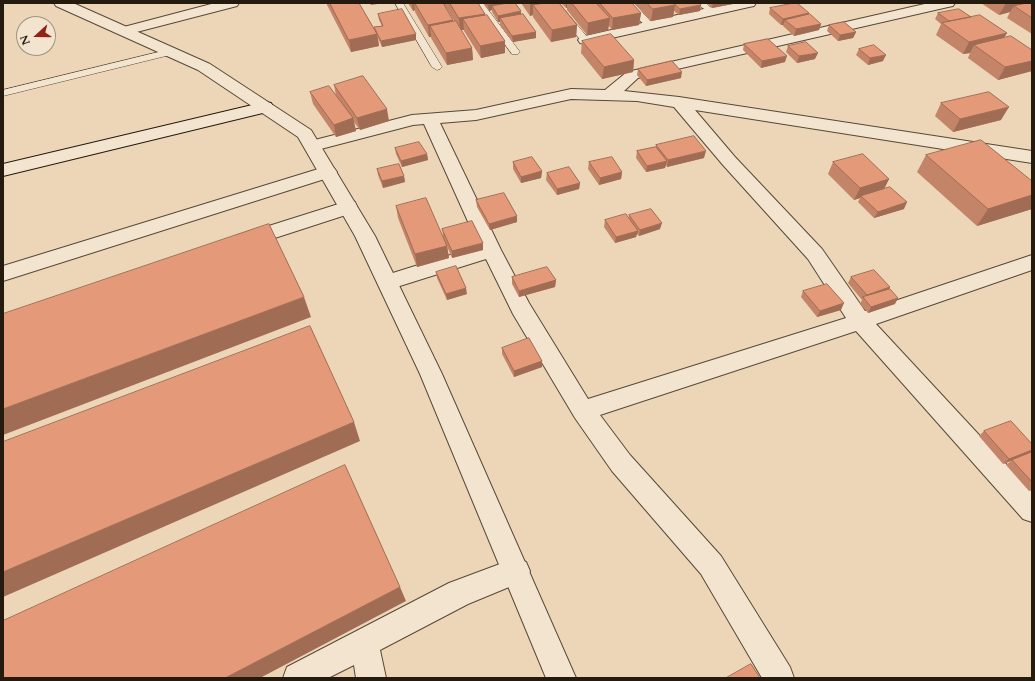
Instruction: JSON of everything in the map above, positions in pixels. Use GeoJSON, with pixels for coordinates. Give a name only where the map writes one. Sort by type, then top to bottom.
{"type":"FeatureCollection","features":[{"type":"Feature","properties":{"kind":"street"},"geometry":{"type":"LineString","coordinates":[[61,3],[204,67],[305,134],[365,236],[431,374],[561,678]]}},
{"type":"Feature","properties":{"kind":"street"},"geometry":{"type":"LineString","coordinates":[[125,31],[212,5],[232,3]]}},
{"type":"Feature","properties":{"kind":"street"},"geometry":{"type":"LineString","coordinates":[[585,40],[650,25],[705,7],[749,3]]}},
{"type":"Feature","properties":{"kind":"street"},"geometry":{"type":"LineString","coordinates":[[609,95],[633,75],[948,3]]}},
{"type":"Feature","properties":{"kind":"street"},"geometry":{"type":"LineString","coordinates":[[313,146],[412,120],[476,115],[571,94],[637,96],[1032,157]]}},
{"type":"Feature","properties":{"kind":"street"},"geometry":{"type":"LineString","coordinates":[[678,102],[729,161],[815,254],[860,322],[1032,510]]}},
{"type":"Feature","properties":{"kind":"street"},"geometry":{"type":"LineString","coordinates":[[3,170],[265,107]]}},
{"type":"Feature","properties":{"kind":"street"},"geometry":{"type":"LineString","coordinates":[[430,119],[491,250],[521,308],[583,411],[621,463],[711,565],[779,678]]}},
{"type":"Feature","properties":{"kind":"street"},"geometry":{"type":"LineString","coordinates":[[3,274],[328,172]]}},
{"type":"Feature","properties":{"kind":"street"},"geometry":{"type":"LineString","coordinates":[[228,246],[348,207]]}},
{"type":"Feature","properties":{"kind":"street"},"geometry":{"type":"LineString","coordinates":[[387,282],[491,250]]}},
{"type":"Feature","properties":{"kind":"street"},"geometry":{"type":"LineString","coordinates":[[583,411],[860,322],[1032,262]]}},
{"type":"Feature","properties":{"kind":"street"},"geometry":{"type":"LineString","coordinates":[[298,678],[459,593],[516,571]]}},
{"type":"Feature","properties":{"kind":"street"},"geometry":{"type":"LineString","coordinates":[[364,643],[371,678]]}},
{"type":"Feature","properties":{"kind":"lane"},"geometry":{"type":"LineString","coordinates":[[400,3],[437,67]]}},
{"type":"Feature","properties":{"kind":"lane"},"geometry":{"type":"LineString","coordinates":[[479,3],[515,52]]}},
{"type":"Feature","properties":{"kind":"lane"},"geometry":{"type":"LineString","coordinates":[[555,3],[585,40]]}},
{"type":"Feature","properties":{"kind":"lane"},"geometry":{"type":"LineString","coordinates":[[629,3],[650,25]]}},
{"type":"Feature","properties":{"kind":"lane"},"geometry":{"type":"LineString","coordinates":[[3,93],[171,52]]}},
{"type":"Feature","properties":{"kind":"building"},"geometry":{"type":"Polygon","coordinates":[[[330,3],[359,3],[377,34],[349,40],[330,3]]]}},
{"type":"Feature","properties":{"kind":"building"},"geometry":{"type":"Polygon","coordinates":[[[415,3],[443,3],[453,20],[428,25],[415,3]]]}},
{"type":"Feature","properties":{"kind":"building"},"geometry":{"type":"Polygon","coordinates":[[[450,3],[478,3],[485,14],[459,18],[450,3]]]}},
{"type":"Feature","properties":{"kind":"building"},"geometry":{"type":"Polygon","coordinates":[[[487,3],[498,3],[488,5],[487,3]]]}},
{"type":"Feature","properties":{"kind":"building"},"geometry":{"type":"Polygon","coordinates":[[[515,3],[521,11],[498,16],[492,6],[515,3]]]}},
{"type":"Feature","properties":{"kind":"building"},"geometry":{"type":"Polygon","coordinates":[[[559,3],[577,25],[552,30],[533,5],[559,3]]]}},
{"type":"Feature","properties":{"kind":"building"},"geometry":{"type":"Polygon","coordinates":[[[572,3],[596,3],[610,18],[588,23],[572,3]]]}},
{"type":"Feature","properties":{"kind":"building"},"geometry":{"type":"Polygon","coordinates":[[[600,3],[632,3],[641,13],[613,18],[600,3]]]}},
{"type":"Feature","properties":{"kind":"building"},"geometry":{"type":"Polygon","coordinates":[[[647,3],[673,3],[675,5],[653,9],[647,3]]]}},
{"type":"Feature","properties":{"kind":"building"},"geometry":{"type":"Polygon","coordinates":[[[674,3],[700,3],[701,5],[680,9],[674,3]]]}},
{"type":"Feature","properties":{"kind":"building"},"geometry":{"type":"Polygon","coordinates":[[[797,3],[809,13],[783,19],[770,8],[797,3]]]}},
{"type":"Feature","properties":{"kind":"building"},"geometry":{"type":"Polygon","coordinates":[[[1032,3],[1032,18],[1014,6],[1032,3]]]}},
{"type":"Feature","properties":{"kind":"building"},"geometry":{"type":"Polygon","coordinates":[[[402,9],[416,34],[381,41],[374,27],[383,26],[378,14],[402,9]]]}},
{"type":"Feature","properties":{"kind":"building"},"geometry":{"type":"Polygon","coordinates":[[[959,9],[971,17],[949,21],[938,13],[959,9]]]}},
{"type":"Feature","properties":{"kind":"building"},"geometry":{"type":"Polygon","coordinates":[[[523,14],[536,32],[512,36],[500,18],[523,14]]]}},
{"type":"Feature","properties":{"kind":"building"},"geometry":{"type":"Polygon","coordinates":[[[810,14],[821,24],[796,29],[785,20],[810,14]]]}},
{"type":"Feature","properties":{"kind":"building"},"geometry":{"type":"Polygon","coordinates":[[[487,15],[505,41],[480,46],[463,19],[487,15]]]}},
{"type":"Feature","properties":{"kind":"building"},"geometry":{"type":"Polygon","coordinates":[[[980,15],[1007,33],[969,42],[942,23],[980,15]]]}},
{"type":"Feature","properties":{"kind":"building"},"geometry":{"type":"Polygon","coordinates":[[[456,21],[472,48],[446,53],[430,26],[456,21]]]}},
{"type":"Feature","properties":{"kind":"building"},"geometry":{"type":"Polygon","coordinates":[[[844,22],[856,32],[840,35],[829,25],[844,22]]]}},
{"type":"Feature","properties":{"kind":"building"},"geometry":{"type":"Polygon","coordinates":[[[611,34],[634,60],[604,67],[582,41],[611,34]]]}},
{"type":"Feature","properties":{"kind":"building"},"geometry":{"type":"Polygon","coordinates":[[[1011,36],[1032,50],[1032,61],[1005,67],[974,45],[1011,36]]]}},
{"type":"Feature","properties":{"kind":"building"},"geometry":{"type":"Polygon","coordinates":[[[768,39],[787,56],[762,61],[744,44],[768,39]]]}},
{"type":"Feature","properties":{"kind":"building"},"geometry":{"type":"Polygon","coordinates":[[[806,42],[818,53],[799,56],[788,46],[806,42]]]}},
{"type":"Feature","properties":{"kind":"building"},"geometry":{"type":"Polygon","coordinates":[[[874,45],[886,55],[870,58],[859,49],[874,45]]]}},
{"type":"Feature","properties":{"kind":"building"},"geometry":{"type":"Polygon","coordinates":[[[672,61],[682,72],[647,80],[638,69],[672,61]]]}},
{"type":"Feature","properties":{"kind":"building"},"geometry":{"type":"Polygon","coordinates":[[[363,76],[387,109],[357,118],[334,85],[363,76]]]}},
{"type":"Feature","properties":{"kind":"building"},"geometry":{"type":"Polygon","coordinates":[[[329,86],[353,118],[334,125],[310,92],[329,86]]]}},
{"type":"Feature","properties":{"kind":"building"},"geometry":{"type":"Polygon","coordinates":[[[989,92],[1009,107],[960,119],[941,103],[989,92]]]}},
{"type":"Feature","properties":{"kind":"building"},"geometry":{"type":"Polygon","coordinates":[[[694,136],[706,151],[668,160],[656,145],[694,136]]]}},
{"type":"Feature","properties":{"kind":"building"},"geometry":{"type":"Polygon","coordinates":[[[981,140],[1032,181],[1032,195],[988,209],[926,155],[981,140]]]}},
{"type":"Feature","properties":{"kind":"building"},"geometry":{"type":"Polygon","coordinates":[[[419,142],[427,154],[401,161],[395,148],[419,142]]]}},
{"type":"Feature","properties":{"kind":"building"},"geometry":{"type":"Polygon","coordinates":[[[656,147],[667,161],[647,166],[637,151],[656,147]]]}},
{"type":"Feature","properties":{"kind":"building"},"geometry":{"type":"Polygon","coordinates":[[[863,154],[889,179],[860,188],[833,162],[863,154]]]}},
{"type":"Feature","properties":{"kind":"building"},"geometry":{"type":"Polygon","coordinates":[[[532,157],[542,171],[521,177],[513,162],[532,157]]]}},
{"type":"Feature","properties":{"kind":"building"},"geometry":{"type":"Polygon","coordinates":[[[612,157],[622,172],[600,178],[589,162],[612,157]]]}},
{"type":"Feature","properties":{"kind":"building"},"geometry":{"type":"Polygon","coordinates":[[[399,164],[404,176],[382,181],[377,169],[399,164]]]}},
{"type":"Feature","properties":{"kind":"building"},"geometry":{"type":"Polygon","coordinates":[[[569,167],[580,183],[557,189],[547,173],[569,167]]]}},
{"type":"Feature","properties":{"kind":"building"},"geometry":{"type":"Polygon","coordinates":[[[890,187],[907,202],[878,212],[861,196],[890,187]]]}},
{"type":"Feature","properties":{"kind":"building"},"geometry":{"type":"Polygon","coordinates":[[[504,193],[517,216],[489,224],[476,200],[504,193]]]}},
{"type":"Feature","properties":{"kind":"building"},"geometry":{"type":"Polygon","coordinates":[[[426,198],[447,246],[415,254],[396,206],[426,198]]]}},
{"type":"Feature","properties":{"kind":"building"},"geometry":{"type":"Polygon","coordinates":[[[651,209],[662,223],[640,230],[629,215],[651,209]]]}},
{"type":"Feature","properties":{"kind":"building"},"geometry":{"type":"Polygon","coordinates":[[[626,214],[638,231],[616,237],[605,220],[626,214]]]}},
{"type":"Feature","properties":{"kind":"building"},"geometry":{"type":"Polygon","coordinates":[[[472,221],[483,243],[452,251],[442,229],[472,221]]]}},
{"type":"Feature","properties":{"kind":"building"},"geometry":{"type":"Polygon","coordinates":[[[269,224],[304,297],[3,409],[3,314],[269,224]]]}},
{"type":"Feature","properties":{"kind":"building"},"geometry":{"type":"Polygon","coordinates":[[[456,266],[466,288],[446,294],[436,272],[456,266]]]}},
{"type":"Feature","properties":{"kind":"building"},"geometry":{"type":"Polygon","coordinates":[[[547,267],[556,280],[519,291],[512,277],[547,267]]]}},
{"type":"Feature","properties":{"kind":"building"},"geometry":{"type":"Polygon","coordinates":[[[874,270],[890,287],[867,295],[851,277],[874,270]]]}},
{"type":"Feature","properties":{"kind":"building"},"geometry":{"type":"Polygon","coordinates":[[[827,284],[844,303],[820,311],[803,291],[827,284]]]}},
{"type":"Feature","properties":{"kind":"building"},"geometry":{"type":"Polygon","coordinates":[[[890,289],[898,298],[871,307],[863,297],[890,289]]]}},
{"type":"Feature","properties":{"kind":"building"},"geometry":{"type":"Polygon","coordinates":[[[310,326],[354,422],[3,572],[3,442],[310,326]]]}},
{"type":"Feature","properties":{"kind":"building"},"geometry":{"type":"Polygon","coordinates":[[[529,338],[542,361],[514,371],[502,348],[529,338]]]}},
{"type":"Feature","properties":{"kind":"building"},"geometry":{"type":"Polygon","coordinates":[[[1011,421],[1032,444],[1032,450],[1009,459],[984,431],[1011,421]]]}},
{"type":"Feature","properties":{"kind":"building"},"geometry":{"type":"Polygon","coordinates":[[[1032,452],[1032,482],[1012,460],[1032,452]]]}},
{"type":"Feature","properties":{"kind":"building"},"geometry":{"type":"Polygon","coordinates":[[[345,465],[400,587],[225,678],[3,678],[3,621],[345,465]]]}},
{"type":"Feature","properties":{"kind":"building"},"geometry":{"type":"Polygon","coordinates":[[[751,664],[760,678],[726,678],[751,664]]]}}]}
